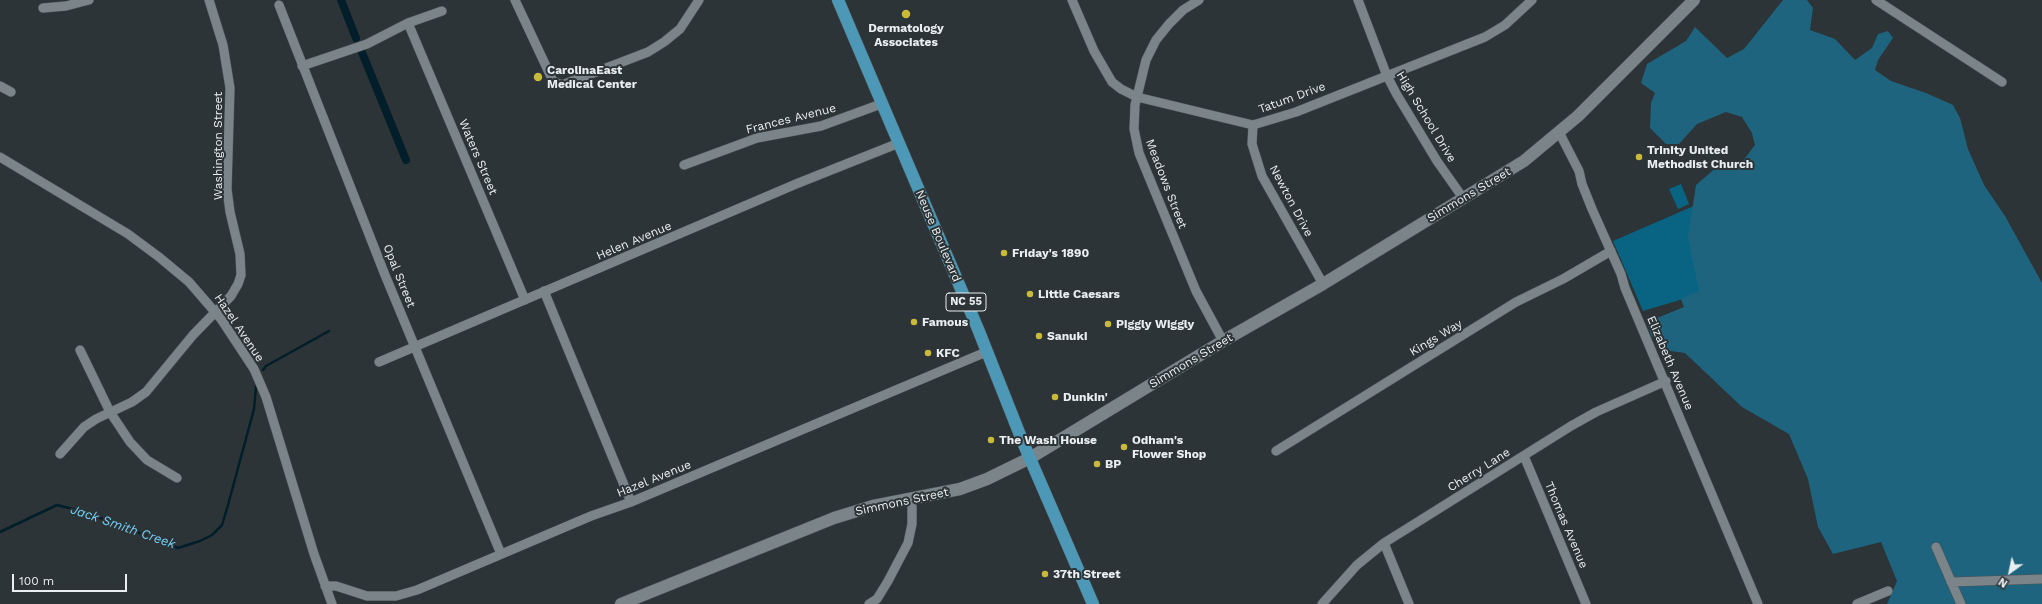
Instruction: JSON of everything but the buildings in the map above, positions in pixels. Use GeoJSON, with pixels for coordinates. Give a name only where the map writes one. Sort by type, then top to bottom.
{"type":"FeatureCollection","features":[{"type":"Feature","properties":{"kind":"main road","name":"Neuse Boulevard"},"geometry":{"type":"LineString","coordinates":[[838,0],[1030,458],[1093,604]]}},
{"type":"Feature","properties":{"kind":"street"},"geometry":{"type":"LineString","coordinates":[[43,8],[66,6],[89,0]]}},
{"type":"Feature","properties":{"kind":"street","name":"Washington Street"},"geometry":{"type":"LineString","coordinates":[[60,454],[84,427],[110,412],[132,402],[146,392],[193,335],[235,291],[240,275],[241,265],[227,189],[230,99],[228,67],[209,0]]}},
{"type":"Feature","properties":{"kind":"street"},"geometry":{"type":"LineString","coordinates":[[515,0],[552,82],[562,85],[648,52],[664,42],[680,29],[699,0]]}},
{"type":"Feature","properties":{"kind":"street","name":"Tatum Drive"},"geometry":{"type":"LineString","coordinates":[[1072,0],[1094,51],[1112,82],[1137,97],[1253,125],[1296,112],[1485,37],[1505,24],[1532,0]]}},
{"type":"Feature","properties":{"kind":"street","name":"Meadows Street"},"geometry":{"type":"LineString","coordinates":[[1199,0],[1183,10],[1156,40],[1146,60],[1137,97],[1134,129],[1139,154],[1196,291],[1223,341]]}},
{"type":"Feature","properties":{"kind":"street","name":"High School Drive"},"geometry":{"type":"LineString","coordinates":[[1358,0],[1387,76],[1433,154],[1463,198]]}},
{"type":"Feature","properties":{"kind":"street","name":"Simmons Street"},"geometry":{"type":"LineString","coordinates":[[621,604],[834,518],[873,506],[944,493],[976,484],[1030,458],[1223,341],[1323,284],[1524,161],[1560,132],[1694,0]]}},
{"type":"Feature","properties":{"kind":"street"},"geometry":{"type":"LineString","coordinates":[[1876,0],[2002,82]]}},
{"type":"Feature","properties":{"kind":"street","name":"Opal Street"},"geometry":{"type":"LineString","coordinates":[[279,5],[415,347],[501,554]]}},
{"type":"Feature","properties":{"kind":"street"},"geometry":{"type":"LineString","coordinates":[[302,66],[367,44],[408,23],[442,11]]}},
{"type":"Feature","properties":{"kind":"street","name":"Waters Street"},"geometry":{"type":"LineString","coordinates":[[408,23],[525,300]]}},
{"type":"Feature","properties":{"kind":"street"},"geometry":{"type":"LineString","coordinates":[[0,86],[11,92]]}},
{"type":"Feature","properties":{"kind":"street","name":"Frances Avenue"},"geometry":{"type":"LineString","coordinates":[[684,165],[757,138],[821,126],[881,104]]}},
{"type":"Feature","properties":{"kind":"street","name":"Newton Drive"},"geometry":{"type":"LineString","coordinates":[[1253,125],[1252,144],[1262,176],[1323,284]]}},
{"type":"Feature","properties":{"kind":"street","name":"Elizabeth Avenue"},"geometry":{"type":"LineString","coordinates":[[1560,132],[1579,171],[1582,184],[1649,346],[1666,381],[1758,604]]}},
{"type":"Feature","properties":{"kind":"street","name":"Helen Avenue"},"geometry":{"type":"LineString","coordinates":[[379,362],[796,184],[899,143]]}},
{"type":"Feature","properties":{"kind":"street","name":"Hazel Avenue"},"geometry":{"type":"LineString","coordinates":[[0,157],[128,234],[189,282],[215,312],[251,365],[266,397],[314,554],[332,604]]}},
{"type":"Feature","properties":{"kind":"street","name":"Kings Way"},"geometry":{"type":"LineString","coordinates":[[1276,451],[1516,302],[1563,279],[1611,251]]}},
{"type":"Feature","properties":{"kind":"street"},"geometry":{"type":"LineString","coordinates":[[544,291],[631,502]]}},
{"type":"Feature","properties":{"kind":"street"},"geometry":{"type":"LineString","coordinates":[[80,350],[110,412],[120,429],[141,455],[177,478]]}},
{"type":"Feature","properties":{"kind":"street","name":"Hazel Avenue"},"geometry":{"type":"LineString","coordinates":[[325,586],[336,586],[367,596],[396,596],[417,590],[591,516],[631,502],[986,352]]}},
{"type":"Feature","properties":{"kind":"street","name":"Cherry Lane"},"geometry":{"type":"LineString","coordinates":[[1322,604],[1357,565],[1384,543],[1596,412],[1666,381]]}},
{"type":"Feature","properties":{"kind":"street","name":"Thomas Avenue"},"geometry":{"type":"LineString","coordinates":[[1524,456],[1586,604]]}},
{"type":"Feature","properties":{"kind":"street"},"geometry":{"type":"LineString","coordinates":[[869,604],[876,599],[888,581],[908,544],[912,524],[912,499]]}},
{"type":"Feature","properties":{"kind":"street"},"geometry":{"type":"LineString","coordinates":[[1384,543],[1409,604]]}},
{"type":"Feature","properties":{"kind":"street"},"geometry":{"type":"LineString","coordinates":[[1936,547],[1961,604]]}},
{"type":"Feature","properties":{"kind":"street"},"geometry":{"type":"LineString","coordinates":[[1951,582],[2042,579]]}},
{"type":"Feature","properties":{"kind":"street"},"geometry":{"type":"LineString","coordinates":[[1857,604],[1888,591]]}},
{"type":"Feature","properties":{"kind":"shaded area"},"geometry":{"type":"Polygon","coordinates":[[[1783,0],[1807,0],[1813,8],[1810,30],[1835,39],[1855,60],[1872,48],[1878,34],[1888,31],[1893,38],[1878,60],[1875,70],[1891,81],[1926,93],[1953,105],[1960,118],[1968,149],[1984,185],[2005,216],[2042,283],[2042,604],[1887,604],[1897,581],[1881,542],[1833,554],[1818,527],[1808,479],[1789,434],[1742,407],[1685,353],[1664,350],[1651,335],[1647,322],[1684,307],[1681,299],[1699,291],[1688,237],[1696,185],[1717,167],[1739,166],[1755,145],[1752,133],[1742,117],[1726,112],[1697,124],[1679,144],[1666,144],[1650,128],[1651,103],[1655,93],[1641,83],[1647,64],[1686,41],[1695,27],[1727,58],[1744,49],[1783,0]]]}},
{"type":"Feature","properties":{"kind":"shaded area"},"geometry":{"type":"Polygon","coordinates":[[[1681,184],[1689,204],[1678,209],[1669,189],[1681,184]]]}},
{"type":"Feature","properties":{"kind":"shaded area"},"geometry":{"type":"Polygon","coordinates":[[[1696,205],[1723,287],[1643,311],[1613,241],[1696,205]]]}},
{"type":"Feature","properties":{"kind":"waterway"},"geometry":{"type":"LineString","coordinates":[[341,0],[356,38]]}},
{"type":"Feature","properties":{"kind":"waterway"},"geometry":{"type":"LineString","coordinates":[[361,50],[406,160]]}},
{"type":"Feature","properties":{"kind":"waterway","name":"Jack Smith Creek"},"geometry":{"type":"LineString","coordinates":[[263,370],[266,366],[329,331]]}},
{"type":"Feature","properties":{"kind":"waterway","name":"Jack Smith Creek"},"geometry":{"type":"LineString","coordinates":[[0,532],[57,505],[85,512],[178,548],[200,541],[212,535],[222,525],[228,505],[254,409],[256,386]]}},
{"type":"Feature","properties":{"kind":"place","name":"Dermatology Associates"},"geometry":{"type":"Point","coordinates":[906,14]}},
{"type":"Feature","properties":{"kind":"place","name":"CarolinaEast Medical Center"},"geometry":{"type":"Point","coordinates":[538,77]}},
{"type":"Feature","properties":{"kind":"place","name":"Trinity United Methodist Church"},"geometry":{"type":"Point","coordinates":[1639,157]}},
{"type":"Feature","properties":{"kind":"place","name":"Friday's 1890"},"geometry":{"type":"Point","coordinates":[1004,253]}},
{"type":"Feature","properties":{"kind":"place","name":"Little Caesars"},"geometry":{"type":"Point","coordinates":[1030,294]}},
{"type":"Feature","properties":{"kind":"place","name":"Famous"},"geometry":{"type":"Point","coordinates":[914,322]}},
{"type":"Feature","properties":{"kind":"place","name":"Piggly Wiggly"},"geometry":{"type":"Point","coordinates":[1108,324]}},
{"type":"Feature","properties":{"kind":"place","name":"Sanuki"},"geometry":{"type":"Point","coordinates":[1039,336]}},
{"type":"Feature","properties":{"kind":"place","name":"KFC"},"geometry":{"type":"Point","coordinates":[928,353]}},
{"type":"Feature","properties":{"kind":"place","name":"Dunkin'"},"geometry":{"type":"Point","coordinates":[1055,397]}},
{"type":"Feature","properties":{"kind":"place","name":"The Wash House"},"geometry":{"type":"Point","coordinates":[991,440]}},
{"type":"Feature","properties":{"kind":"place","name":"Odham's Flower Shop"},"geometry":{"type":"Point","coordinates":[1124,447]}},
{"type":"Feature","properties":{"kind":"place","name":"BP"},"geometry":{"type":"Point","coordinates":[1097,464]}},
{"type":"Feature","properties":{"kind":"place","name":"37th Street"},"geometry":{"type":"Point","coordinates":[1045,574]}}]}
